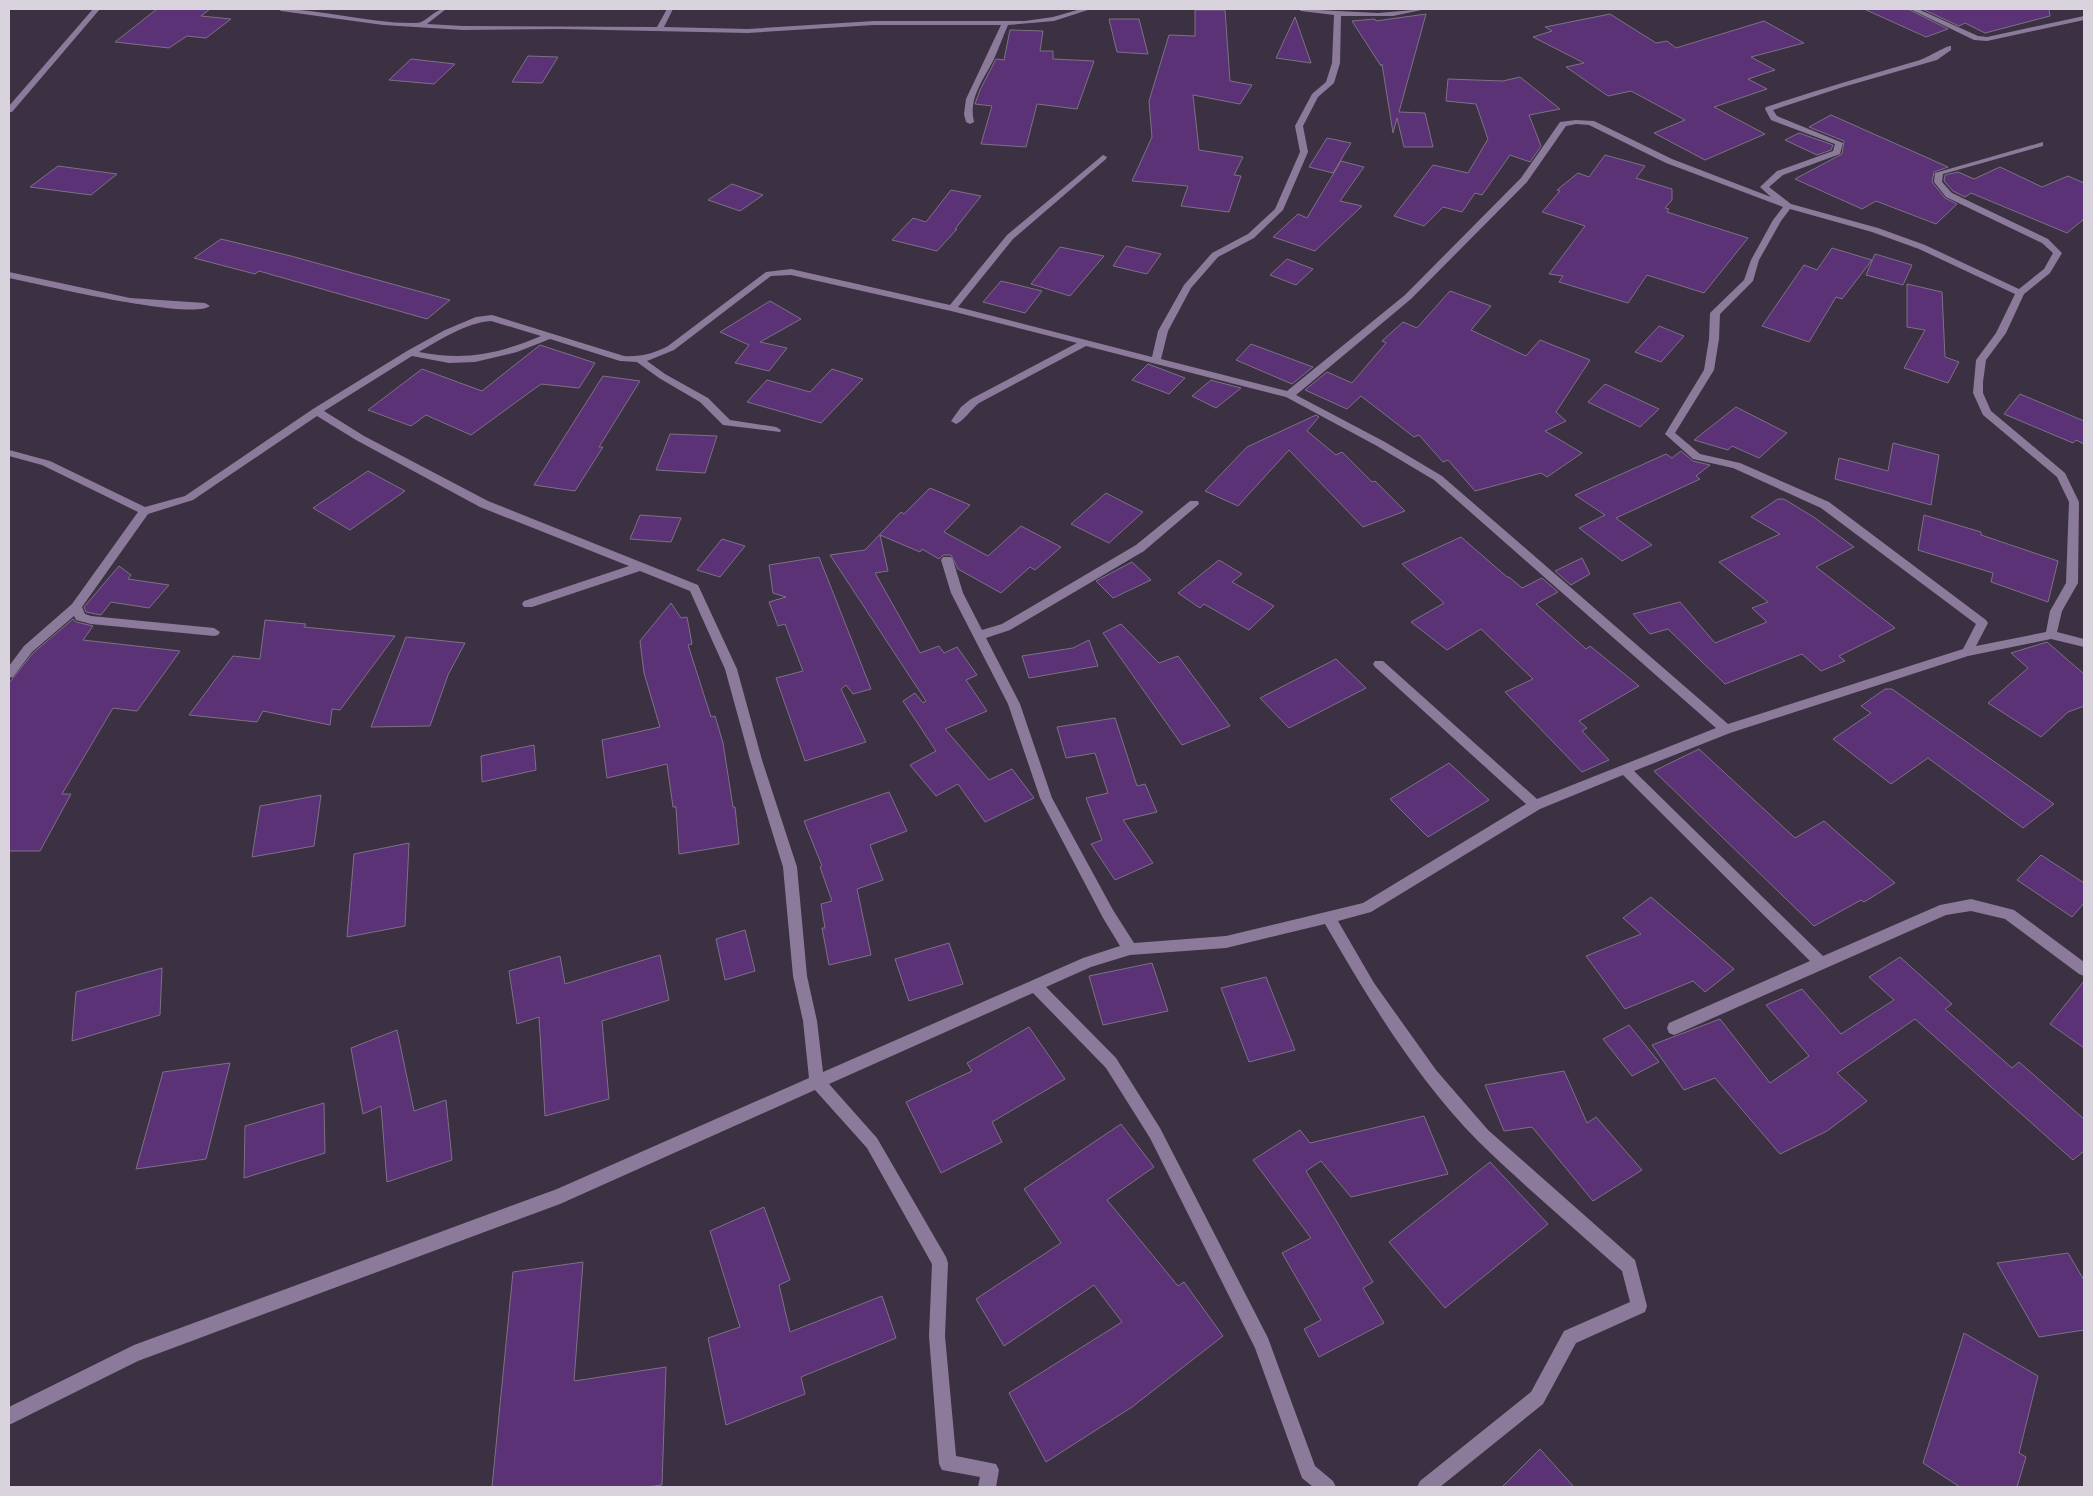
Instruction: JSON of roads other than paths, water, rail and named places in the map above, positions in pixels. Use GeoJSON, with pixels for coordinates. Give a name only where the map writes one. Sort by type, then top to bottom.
{"type":"FeatureCollection","features":[{"type":"Feature","properties":{"kind":"street"},"geometry":{"type":"LineString","coordinates":[[9,110],[97,9]]}},
{"type":"Feature","properties":{"kind":"street"},"geometry":{"type":"LineString","coordinates":[[281,9],[383,23],[463,28],[748,31],[874,24],[1006,23],[1054,19],[1088,9]]}},
{"type":"Feature","properties":{"kind":"street"},"geometry":{"type":"LineString","coordinates":[[421,25],[443,9]]}},
{"type":"Feature","properties":{"kind":"street"},"geometry":{"type":"LineString","coordinates":[[659,29],[670,9]]}},
{"type":"Feature","properties":{"kind":"street"},"geometry":{"type":"LineString","coordinates":[[1301,9],[1338,14],[1381,15],[1423,9]]}},
{"type":"Feature","properties":{"kind":"street"},"geometry":{"type":"LineString","coordinates":[[1913,9],[1978,38],[1987,39],[2084,18]]}},
{"type":"Feature","properties":{"kind":"street"},"geometry":{"type":"LineString","coordinates":[[1155,362],[1163,331],[1187,287],[1215,255],[1251,236],[1279,210],[1304,152],[1299,126],[1315,96],[1330,84],[1336,63],[1338,14]]}},
{"type":"Feature","properties":{"kind":"street"},"geometry":{"type":"LineString","coordinates":[[970,122],[966,114],[975,85],[988,63],[1006,23]]}},
{"type":"Feature","properties":{"kind":"street"},"geometry":{"type":"LineString","coordinates":[[1788,206],[1764,187],[1780,172],[1837,152],[1839,143],[1774,118],[1769,109],[1840,85],[1934,58],[1948,48]]}},
{"type":"Feature","properties":{"kind":"street"},"geometry":{"type":"LineString","coordinates":[[1290,395],[1408,297],[1524,180],[1563,124],[1576,122],[1591,123],[1669,161],[1788,206],[1875,230],[1922,247],[2020,293]]}},
{"type":"Feature","properties":{"kind":"street"},"geometry":{"type":"LineString","coordinates":[[2040,144],[1939,173],[1938,182],[1949,195],[2045,242],[2058,253],[2047,271],[2020,293],[2001,333],[1981,360],[1978,393],[1988,413],[2061,475],[2074,502],[2072,583],[2056,611],[2051,635]]}},
{"type":"Feature","properties":{"kind":"street"},"geometry":{"type":"LineString","coordinates":[[952,308],[1010,237],[1104,157]]}},
{"type":"Feature","properties":{"kind":"street"},"geometry":{"type":"LineString","coordinates":[[1788,206],[1777,220],[1755,260],[1748,281],[1715,313],[1714,339],[1709,370],[1670,434],[1697,456],[1736,465],[1825,505],[1982,624],[1967,652]]}},
{"type":"Feature","properties":{"kind":"street"},"geometry":{"type":"LineString","coordinates":[[9,674],[28,649],[76,606],[144,511],[189,498],[317,411],[410,353],[448,332],[479,319],[492,318],[623,359],[640,360],[656,357],[671,348],[763,278],[778,272],[792,272],[952,308],[1155,362],[1290,395],[1381,444],[1438,478],[1726,729]]}},
{"type":"Feature","properties":{"kind":"street"},"geometry":{"type":"LineString","coordinates":[[9,275],[121,299],[172,307],[205,306]]}},
{"type":"Feature","properties":{"kind":"street"},"geometry":{"type":"LineString","coordinates":[[410,353],[449,360],[484,356],[525,346],[550,336]]}},
{"type":"Feature","properties":{"kind":"street"},"geometry":{"type":"LineString","coordinates":[[956,421],[964,408],[975,401],[1084,343]]}},
{"type":"Feature","properties":{"kind":"street"},"geometry":{"type":"LineString","coordinates":[[640,360],[662,376],[704,400],[727,422],[776,430]]}},
{"type":"Feature","properties":{"kind":"street"},"geometry":{"type":"LineString","coordinates":[[317,411],[360,438],[484,504],[694,588],[731,669],[756,760],[790,867],[800,976],[810,1021],[818,1082],[872,1143],[940,1263],[938,1336],[948,1464],[990,1470],[987,1487]]}},
{"type":"Feature","properties":{"kind":"street"},"geometry":{"type":"LineString","coordinates":[[9,453],[46,463],[144,511]]}},
{"type":"Feature","properties":{"kind":"street"},"geometry":{"type":"LineString","coordinates":[[980,635],[1006,627],[1140,548],[1194,504]]}},
{"type":"Feature","properties":{"kind":"street"},"geometry":{"type":"LineString","coordinates":[[947,560],[957,593],[1014,704],[1046,798],[1108,914],[1130,949]]}},
{"type":"Feature","properties":{"kind":"street"},"geometry":{"type":"LineString","coordinates":[[528,604],[641,566]]}},
{"type":"Feature","properties":{"kind":"street"},"geometry":{"type":"LineString","coordinates":[[76,606],[80,617],[91,620],[214,632]]}},
{"type":"Feature","properties":{"kind":"street"},"geometry":{"type":"LineString","coordinates":[[9,1416],[134,1354],[560,1196],[1088,962],[1130,949],[1226,942],[1366,908],[1535,805],[1726,729],[1967,652],[2051,635],[2084,643]]}},
{"type":"Feature","properties":{"kind":"street"},"geometry":{"type":"LineString","coordinates":[[1379,664],[1535,805]]}},
{"type":"Feature","properties":{"kind":"street"},"geometry":{"type":"LineString","coordinates":[[1624,769],[1821,963]]}},
{"type":"Feature","properties":{"kind":"street"},"geometry":{"type":"LineString","coordinates":[[1674,1028],[1945,909],[1971,904],[2009,914],[2084,970]]}},
{"type":"Feature","properties":{"kind":"street"},"geometry":{"type":"LineString","coordinates":[[1328,917],[1369,987],[1431,1075],[1483,1135],[1629,1266],[1639,1306],[1570,1337],[1537,1398],[1426,1487]]}},
{"type":"Feature","properties":{"kind":"street"},"geometry":{"type":"LineString","coordinates":[[1035,986],[1111,1064],[1155,1133],[1262,1344],[1308,1472],[1327,1487]]}}]}
